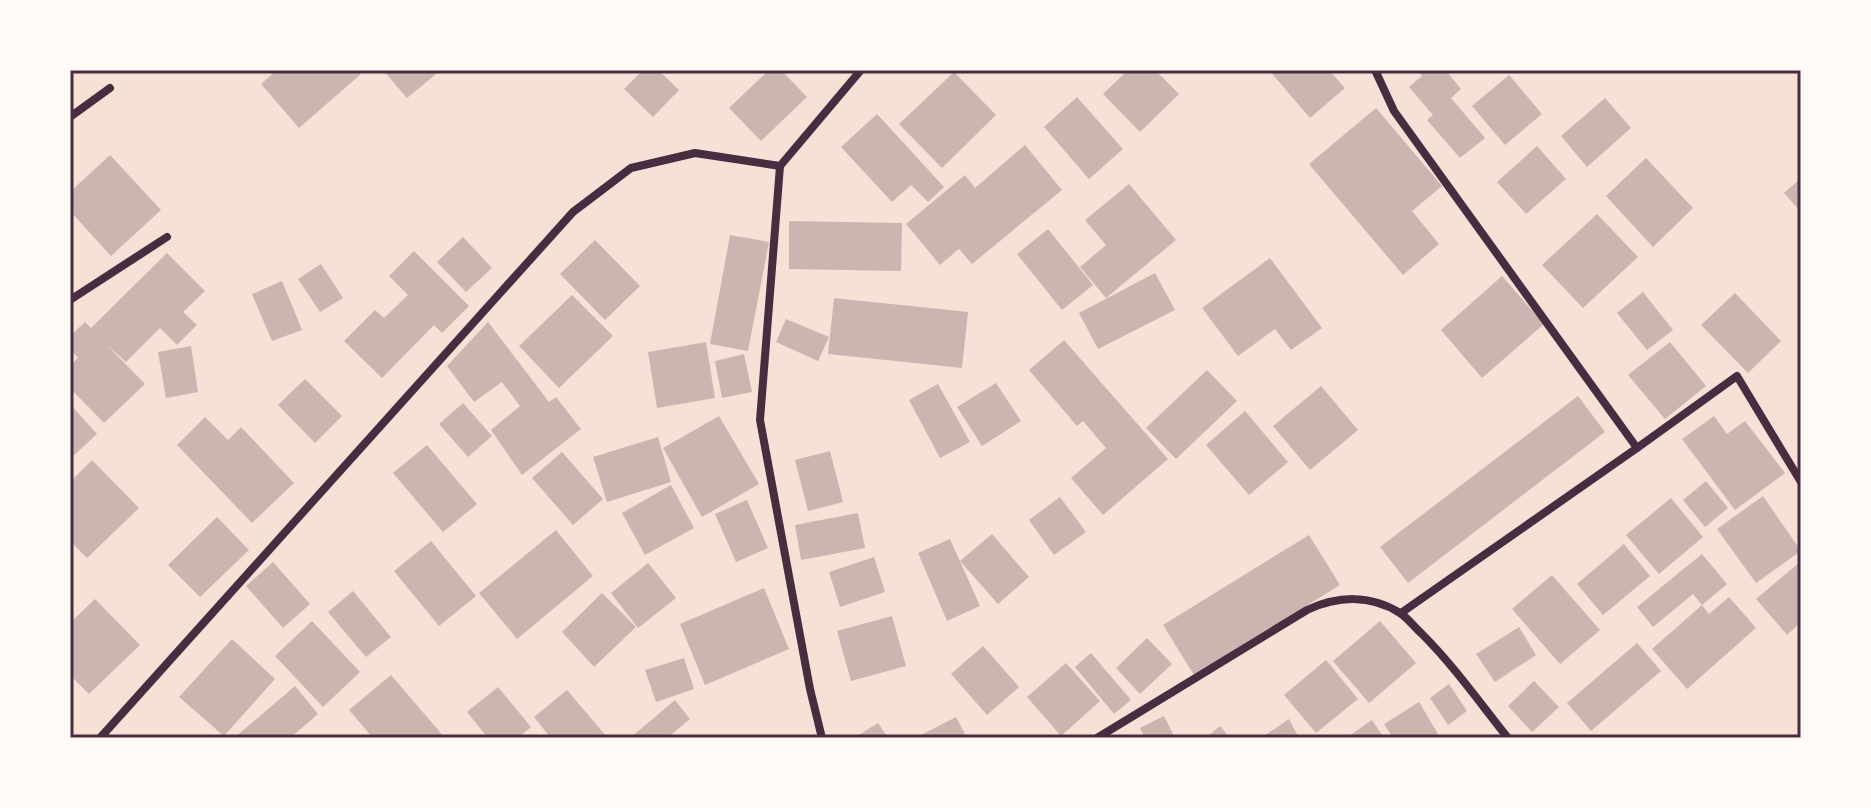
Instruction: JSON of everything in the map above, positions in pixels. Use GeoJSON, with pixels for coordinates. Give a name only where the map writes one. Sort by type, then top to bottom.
{"type":"FeatureCollection","features":[{"type":"Feature","properties":{"kind":"street"},"geometry":{"type":"LineString","coordinates":[[822,738],[810,689],[760,420],[780,166],[861,70]]}},
{"type":"Feature","properties":{"kind":"street"},"geometry":{"type":"LineString","coordinates":[[1375,70],[1394,111],[1637,448]]}},
{"type":"Feature","properties":{"kind":"street"},"geometry":{"type":"LineString","coordinates":[[70,117],[110,88]]}},
{"type":"Feature","properties":{"kind":"street"},"geometry":{"type":"LineString","coordinates":[[100,738],[573,212],[631,168],[695,153],[780,166]]}},
{"type":"Feature","properties":{"kind":"street"},"geometry":{"type":"LineString","coordinates":[[70,300],[167,237]]}},
{"type":"Feature","properties":{"kind":"street"},"geometry":{"type":"LineString","coordinates":[[1401,613],[1737,376],[1801,482]]}},
{"type":"Feature","properties":{"kind":"street"},"geometry":{"type":"LineString","coordinates":[[1097,738],[1307,610],[1326,601],[1346,598],[1375,602],[1401,613],[1442,655],[1508,738]]}},
{"type":"Feature","properties":{"kind":"building"},"geometry":{"type":"Polygon","coordinates":[[[277,70],[358,70],[361,74],[299,128],[261,84],[277,70]]]}},
{"type":"Feature","properties":{"kind":"building"},"geometry":{"type":"Polygon","coordinates":[[[383,70],[441,70],[407,98],[383,70]]]}},
{"type":"Feature","properties":{"kind":"building"},"geometry":{"type":"Polygon","coordinates":[[[643,70],[658,70],[679,90],[653,117],[624,89],[643,70]]]}},
{"type":"Feature","properties":{"kind":"building"},"geometry":{"type":"Polygon","coordinates":[[[769,70],[781,70],[807,97],[761,141],[729,108],[769,70]]]}},
{"type":"Feature","properties":{"kind":"building"},"geometry":{"type":"Polygon","coordinates":[[[1128,70],[1155,70],[1179,94],[1140,132],[1103,94],[1128,70]]]}},
{"type":"Feature","properties":{"kind":"building"},"geometry":{"type":"Polygon","coordinates":[[[1269,70],[1329,70],[1345,88],[1310,118],[1269,70]]]}},
{"type":"Feature","properties":{"kind":"building"},"geometry":{"type":"Polygon","coordinates":[[[1417,70],[1450,70],[1447,72],[1461,89],[1451,98],[1485,138],[1460,158],[1427,120],[1433,115],[1409,87],[1422,76],[1417,70]]]}},
{"type":"Feature","properties":{"kind":"building"},"geometry":{"type":"Polygon","coordinates":[[[954,72],[996,115],[942,168],[899,124],[954,72]]]}},
{"type":"Feature","properties":{"kind":"building"},"geometry":{"type":"Polygon","coordinates":[[[1509,75],[1542,114],[1505,145],[1472,106],[1509,75]]]}},
{"type":"Feature","properties":{"kind":"building"},"geometry":{"type":"Polygon","coordinates":[[[1077,97],[1123,149],[1089,179],[1044,127],[1077,97]]]}},
{"type":"Feature","properties":{"kind":"building"},"geometry":{"type":"Polygon","coordinates":[[[1605,98],[1631,128],[1587,167],[1561,136],[1605,98]]]}},
{"type":"Feature","properties":{"kind":"building"},"geometry":{"type":"Polygon","coordinates":[[[1376,108],[1442,186],[1412,211],[1439,244],[1403,275],[1309,164],[1376,108]]]}},
{"type":"Feature","properties":{"kind":"building"},"geometry":{"type":"Polygon","coordinates":[[[877,114],[944,187],[928,202],[911,185],[892,202],[841,147],[877,114]]]}},
{"type":"Feature","properties":{"kind":"building"},"geometry":{"type":"Polygon","coordinates":[[[1025,145],[1062,190],[972,264],[959,249],[940,265],[906,224],[965,175],[975,188],[1025,145]]]}},
{"type":"Feature","properties":{"kind":"building"},"geometry":{"type":"Polygon","coordinates":[[[1537,146],[1566,179],[1526,214],[1497,182],[1537,146]]]}},
{"type":"Feature","properties":{"kind":"building"},"geometry":{"type":"Polygon","coordinates":[[[110,155],[161,210],[111,256],[70,211],[70,192],[110,155]]]}},
{"type":"Feature","properties":{"kind":"building"},"geometry":{"type":"Polygon","coordinates":[[[1646,158],[1693,208],[1653,247],[1606,196],[1646,158]]]}},
{"type":"Feature","properties":{"kind":"building"},"geometry":{"type":"Polygon","coordinates":[[[1801,178],[1801,212],[1784,193],[1801,178]]]}},
{"type":"Feature","properties":{"kind":"building"},"geometry":{"type":"Polygon","coordinates":[[[1129,184],[1176,240],[1106,298],[1080,267],[1106,245],[1085,220],[1129,184]]]}},
{"type":"Feature","properties":{"kind":"building"},"geometry":{"type":"Polygon","coordinates":[[[1597,214],[1638,257],[1583,308],[1542,265],[1597,214]]]}},
{"type":"Feature","properties":{"kind":"building"},"geometry":{"type":"Polygon","coordinates":[[[789,221],[902,223],[901,271],[789,269],[789,221]]]}},
{"type":"Feature","properties":{"kind":"building"},"geometry":{"type":"Polygon","coordinates":[[[1048,229],[1093,285],[1062,310],[1017,254],[1048,229]]]}},
{"type":"Feature","properties":{"kind":"building"},"geometry":{"type":"Polygon","coordinates":[[[730,235],[769,242],[748,351],[710,344],[730,235]]]}},
{"type":"Feature","properties":{"kind":"building"},"geometry":{"type":"Polygon","coordinates":[[[463,237],[492,268],[466,292],[437,262],[463,237]]]}},
{"type":"Feature","properties":{"kind":"building"},"geometry":{"type":"Polygon","coordinates":[[[595,240],[640,286],[605,320],[560,274],[595,240]]]}},
{"type":"Feature","properties":{"kind":"building"},"geometry":{"type":"Polygon","coordinates":[[[414,251],[469,306],[442,333],[434,325],[382,378],[344,341],[375,310],[384,318],[408,295],[389,276],[414,251]]]}},
{"type":"Feature","properties":{"kind":"building"},"geometry":{"type":"Polygon","coordinates":[[[167,253],[205,291],[183,312],[197,325],[177,345],[160,328],[126,362],[106,344],[145,384],[104,423],[70,388],[70,366],[78,358],[70,349],[70,336],[85,322],[91,328],[167,253]]]}},
{"type":"Feature","properties":{"kind":"building"},"geometry":{"type":"Polygon","coordinates":[[[1270,258],[1322,328],[1291,350],[1275,329],[1238,356],[1202,308],[1270,258]]]}},
{"type":"Feature","properties":{"kind":"building"},"geometry":{"type":"Polygon","coordinates":[[[321,264],[343,298],[320,312],[298,279],[321,264]]]}},
{"type":"Feature","properties":{"kind":"building"},"geometry":{"type":"Polygon","coordinates":[[[1155,273],[1175,310],[1098,349],[1079,313],[1155,273]]]}},
{"type":"Feature","properties":{"kind":"building"},"geometry":{"type":"Polygon","coordinates":[[[1502,276],[1544,324],[1482,378],[1441,330],[1502,276]]]}},
{"type":"Feature","properties":{"kind":"building"},"geometry":{"type":"Polygon","coordinates":[[[282,281],[302,330],[272,341],[252,294],[282,281]]]}},
{"type":"Feature","properties":{"kind":"building"},"geometry":{"type":"Polygon","coordinates":[[[1643,292],[1673,330],[1647,350],[1617,313],[1643,292]]]}},
{"type":"Feature","properties":{"kind":"building"},"geometry":{"type":"Polygon","coordinates":[[[1735,293],[1781,341],[1748,373],[1701,325],[1735,293]]]}},
{"type":"Feature","properties":{"kind":"building"},"geometry":{"type":"Polygon","coordinates":[[[572,295],[613,336],[559,388],[519,346],[572,295]]]}},
{"type":"Feature","properties":{"kind":"building"},"geometry":{"type":"Polygon","coordinates":[[[834,298],[968,312],[962,368],[828,354],[834,298]]]}},
{"type":"Feature","properties":{"kind":"building"},"geometry":{"type":"Polygon","coordinates":[[[786,319],[829,337],[818,361],[776,342],[786,319]]]}},
{"type":"Feature","properties":{"kind":"building"},"geometry":{"type":"Polygon","coordinates":[[[488,322],[549,402],[556,397],[581,429],[522,475],[491,430],[520,406],[502,382],[474,402],[447,366],[488,322]]]}},
{"type":"Feature","properties":{"kind":"building"},"geometry":{"type":"Polygon","coordinates":[[[1064,340],[1168,459],[1103,515],[1071,478],[1106,448],[1083,421],[1077,426],[1029,370],[1064,340]]]}},
{"type":"Feature","properties":{"kind":"building"},"geometry":{"type":"Polygon","coordinates":[[[706,342],[715,398],[657,408],[648,352],[706,342]]]}},
{"type":"Feature","properties":{"kind":"building"},"geometry":{"type":"Polygon","coordinates":[[[1670,342],[1706,386],[1665,419],[1628,375],[1670,342]]]}},
{"type":"Feature","properties":{"kind":"building"},"geometry":{"type":"Polygon","coordinates":[[[191,346],[198,392],[166,398],[158,352],[191,346]]]}},
{"type":"Feature","properties":{"kind":"building"},"geometry":{"type":"Polygon","coordinates":[[[744,354],[752,392],[722,398],[715,361],[744,354]]]}},
{"type":"Feature","properties":{"kind":"building"},"geometry":{"type":"Polygon","coordinates":[[[1207,370],[1237,401],[1176,459],[1146,428],[1207,370]]]}},
{"type":"Feature","properties":{"kind":"building"},"geometry":{"type":"Polygon","coordinates":[[[305,379],[342,416],[315,443],[278,405],[305,379]]]}},
{"type":"Feature","properties":{"kind":"building"},"geometry":{"type":"Polygon","coordinates":[[[996,383],[1021,421],[982,446],[957,407],[996,383]]]}},
{"type":"Feature","properties":{"kind":"building"},"geometry":{"type":"Polygon","coordinates":[[[938,384],[970,442],[940,458],[909,400],[938,384]]]}},
{"type":"Feature","properties":{"kind":"building"},"geometry":{"type":"Polygon","coordinates":[[[1321,386],[1358,430],[1310,470],[1273,426],[1321,386]]]}},
{"type":"Feature","properties":{"kind":"building"},"geometry":{"type":"Polygon","coordinates":[[[1578,396],[1605,432],[1408,583],[1380,547],[1578,396]]]}},
{"type":"Feature","properties":{"kind":"building"},"geometry":{"type":"Polygon","coordinates":[[[463,403],[492,436],[468,457],[439,424],[463,403]]]}},
{"type":"Feature","properties":{"kind":"building"},"geometry":{"type":"Polygon","coordinates":[[[70,404],[97,434],[70,459],[70,404]]]}},
{"type":"Feature","properties":{"kind":"building"},"geometry":{"type":"Polygon","coordinates":[[[1245,411],[1288,462],[1249,495],[1206,445],[1245,411]]]}},
{"type":"Feature","properties":{"kind":"building"},"geometry":{"type":"Polygon","coordinates":[[[719,416],[759,484],[702,517],[663,448],[719,416]]]}},
{"type":"Feature","properties":{"kind":"building"},"geometry":{"type":"Polygon","coordinates":[[[1714,416],[1727,434],[1745,421],[1785,473],[1735,510],[1682,439],[1714,416]]]}},
{"type":"Feature","properties":{"kind":"building"},"geometry":{"type":"Polygon","coordinates":[[[205,417],[228,440],[241,427],[294,483],[252,523],[177,445],[205,417]]]}},
{"type":"Feature","properties":{"kind":"building"},"geometry":{"type":"Polygon","coordinates":[[[658,437],[671,482],[607,502],[593,457],[658,437]]]}},
{"type":"Feature","properties":{"kind":"building"},"geometry":{"type":"Polygon","coordinates":[[[427,445],[477,504],[443,532],[393,473],[427,445]]]}},
{"type":"Feature","properties":{"kind":"building"},"geometry":{"type":"Polygon","coordinates":[[[830,451],[843,502],[808,511],[795,460],[830,451]]]}},
{"type":"Feature","properties":{"kind":"building"},"geometry":{"type":"Polygon","coordinates":[[[562,452],[603,499],[573,525],[532,478],[562,452]]]}},
{"type":"Feature","properties":{"kind":"building"},"geometry":{"type":"Polygon","coordinates":[[[92,460],[139,508],[87,558],[70,541],[70,482],[92,460]]]}},
{"type":"Feature","properties":{"kind":"building"},"geometry":{"type":"Polygon","coordinates":[[[1706,481],[1728,508],[1705,527],[1683,500],[1706,481]]]}},
{"type":"Feature","properties":{"kind":"building"},"geometry":{"type":"Polygon","coordinates":[[[671,485],[694,528],[645,555],[622,513],[671,485]]]}},
{"type":"Feature","properties":{"kind":"building"},"geometry":{"type":"Polygon","coordinates":[[[1763,496],[1801,551],[1756,583],[1717,529],[1763,496]]]}},
{"type":"Feature","properties":{"kind":"building"},"geometry":{"type":"Polygon","coordinates":[[[1060,497],[1086,532],[1054,555],[1029,520],[1060,497]]]}},
{"type":"Feature","properties":{"kind":"building"},"geometry":{"type":"Polygon","coordinates":[[[1671,498],[1703,537],[1659,574],[1626,535],[1671,498]]]}},
{"type":"Feature","properties":{"kind":"building"},"geometry":{"type":"Polygon","coordinates":[[[747,500],[768,548],[736,562],[715,514],[747,500]]]}},
{"type":"Feature","properties":{"kind":"building"},"geometry":{"type":"Polygon","coordinates":[[[858,513],[865,548],[801,560],[795,525],[858,513]]]}},
{"type":"Feature","properties":{"kind":"building"},"geometry":{"type":"Polygon","coordinates":[[[217,517],[249,550],[200,597],[168,565],[217,517]]]}},
{"type":"Feature","properties":{"kind":"building"},"geometry":{"type":"Polygon","coordinates":[[[556,530],[593,576],[517,639],[479,593],[556,530]]]}},
{"type":"Feature","properties":{"kind":"building"},"geometry":{"type":"Polygon","coordinates":[[[992,534],[1029,577],[998,604],[960,561],[992,534]]]}},
{"type":"Feature","properties":{"kind":"building"},"geometry":{"type":"Polygon","coordinates":[[[1309,535],[1340,585],[1194,675],[1163,625],[1309,535]]]}},
{"type":"Feature","properties":{"kind":"building"},"geometry":{"type":"Polygon","coordinates":[[[950,539],[980,606],[947,621],[918,553],[950,539]]]}},
{"type":"Feature","properties":{"kind":"building"},"geometry":{"type":"Polygon","coordinates":[[[431,541],[476,596],[439,626],[394,571],[431,541]]]}},
{"type":"Feature","properties":{"kind":"building"},"geometry":{"type":"Polygon","coordinates":[[[1624,544],[1650,576],[1603,615],[1577,584],[1624,544]]]}},
{"type":"Feature","properties":{"kind":"building"},"geometry":{"type":"Polygon","coordinates":[[[1702,554],[1727,584],[1702,605],[1693,594],[1653,627],[1637,607],[1702,554]]]}},
{"type":"Feature","properties":{"kind":"building"},"geometry":{"type":"Polygon","coordinates":[[[874,557],[885,592],[840,607],[829,572],[874,557]]]}},
{"type":"Feature","properties":{"kind":"building"},"geometry":{"type":"Polygon","coordinates":[[[1801,561],[1801,622],[1787,635],[1756,599],[1801,561]]]}},
{"type":"Feature","properties":{"kind":"building"},"geometry":{"type":"Polygon","coordinates":[[[273,562],[310,604],[283,628],[246,586],[273,562]]]}},
{"type":"Feature","properties":{"kind":"building"},"geometry":{"type":"Polygon","coordinates":[[[648,563],[676,598],[638,628],[611,593],[648,563]]]}},
{"type":"Feature","properties":{"kind":"building"},"geometry":{"type":"Polygon","coordinates":[[[1552,575],[1600,630],[1560,664],[1512,609],[1552,575]]]}},
{"type":"Feature","properties":{"kind":"building"},"geometry":{"type":"Polygon","coordinates":[[[764,588],[789,649],[705,685],[680,624],[764,588]]]}},
{"type":"Feature","properties":{"kind":"building"},"geometry":{"type":"Polygon","coordinates":[[[353,591],[391,637],[366,657],[328,612],[353,591]]]}},
{"type":"Feature","properties":{"kind":"building"},"geometry":{"type":"Polygon","coordinates":[[[602,593],[636,627],[594,667],[562,632],[602,593]]]}},
{"type":"Feature","properties":{"kind":"building"},"geometry":{"type":"Polygon","coordinates":[[[1729,597],[1756,628],[1687,689],[1652,649],[1702,605],[1709,614],[1729,597]]]}},
{"type":"Feature","properties":{"kind":"building"},"geometry":{"type":"Polygon","coordinates":[[[95,599],[140,645],[89,694],[70,675],[70,623],[95,599]]]}},
{"type":"Feature","properties":{"kind":"building"},"geometry":{"type":"Polygon","coordinates":[[[892,616],[906,666],[851,681],[837,631],[892,616]]]}},
{"type":"Feature","properties":{"kind":"building"},"geometry":{"type":"Polygon","coordinates":[[[312,621],[360,672],[323,707],[275,656],[312,621]]]}},
{"type":"Feature","properties":{"kind":"building"},"geometry":{"type":"Polygon","coordinates":[[[1380,621],[1416,663],[1369,703],[1333,661],[1380,621]]]}},
{"type":"Feature","properties":{"kind":"building"},"geometry":{"type":"Polygon","coordinates":[[[1519,627],[1536,655],[1495,682],[1476,654],[1519,627]]]}},
{"type":"Feature","properties":{"kind":"building"},"geometry":{"type":"Polygon","coordinates":[[[1147,638],[1172,664],[1140,694],[1116,668],[1147,638]]]}},
{"type":"Feature","properties":{"kind":"building"},"geometry":{"type":"Polygon","coordinates":[[[232,639],[275,679],[224,736],[179,697],[232,639]]]}},
{"type":"Feature","properties":{"kind":"building"},"geometry":{"type":"Polygon","coordinates":[[[1637,643],[1661,671],[1591,731],[1567,703],[1637,643]]]}},
{"type":"Feature","properties":{"kind":"building"},"geometry":{"type":"Polygon","coordinates":[[[983,646],[1019,687],[987,715],[951,674],[983,646]]]}},
{"type":"Feature","properties":{"kind":"building"},"geometry":{"type":"Polygon","coordinates":[[[1091,653],[1131,700],[1114,714],[1075,667],[1091,653]]]}},
{"type":"Feature","properties":{"kind":"building"},"geometry":{"type":"Polygon","coordinates":[[[684,658],[694,689],[656,702],[645,670],[684,658]]]}},
{"type":"Feature","properties":{"kind":"building"},"geometry":{"type":"Polygon","coordinates":[[[1326,660],[1358,699],[1316,733],[1284,695],[1326,660]]]}},
{"type":"Feature","properties":{"kind":"building"},"geometry":{"type":"Polygon","coordinates":[[[1066,663],[1100,701],[1061,736],[1027,697],[1066,663]]]}},
{"type":"Feature","properties":{"kind":"building"},"geometry":{"type":"Polygon","coordinates":[[[391,675],[445,738],[373,738],[349,710],[391,675]]]}},
{"type":"Feature","properties":{"kind":"building"},"geometry":{"type":"Polygon","coordinates":[[[1534,681],[1559,707],[1532,732],[1508,706],[1534,681]]]}},
{"type":"Feature","properties":{"kind":"building"},"geometry":{"type":"Polygon","coordinates":[[[1449,684],[1467,711],[1448,725],[1430,698],[1449,684]]]}},
{"type":"Feature","properties":{"kind":"building"},"geometry":{"type":"Polygon","coordinates":[[[295,686],[318,714],[290,738],[234,738],[295,686]]]}},
{"type":"Feature","properties":{"kind":"building"},"geometry":{"type":"Polygon","coordinates":[[[498,687],[531,727],[517,738],[488,738],[467,712],[498,687]]]}},
{"type":"Feature","properties":{"kind":"building"},"geometry":{"type":"Polygon","coordinates":[[[567,690],[606,736],[604,738],[551,738],[534,717],[567,690]]]}},
{"type":"Feature","properties":{"kind":"building"},"geometry":{"type":"Polygon","coordinates":[[[675,700],[690,719],[667,738],[630,738],[675,700]]]}},
{"type":"Feature","properties":{"kind":"building"},"geometry":{"type":"Polygon","coordinates":[[[1419,702],[1438,734],[1432,738],[1393,738],[1384,724],[1419,702]]]}},
{"type":"Feature","properties":{"kind":"building"},"geometry":{"type":"Polygon","coordinates":[[[1164,716],[1175,738],[1145,738],[1140,728],[1164,716]]]}},
{"type":"Feature","properties":{"kind":"building"},"geometry":{"type":"Polygon","coordinates":[[[956,717],[967,738],[915,738],[956,717]]]}},
{"type":"Feature","properties":{"kind":"building"},"geometry":{"type":"Polygon","coordinates":[[[1289,719],[1299,738],[1261,738],[1289,719]]]}},
{"type":"Feature","properties":{"kind":"building"},"geometry":{"type":"Polygon","coordinates":[[[1372,720],[1384,738],[1346,738],[1372,720]]]}},
{"type":"Feature","properties":{"kind":"building"},"geometry":{"type":"Polygon","coordinates":[[[878,723],[888,738],[854,738],[878,723]]]}},
{"type":"Feature","properties":{"kind":"building"},"geometry":{"type":"Polygon","coordinates":[[[1220,726],[1230,738],[1205,738],[1220,726]]]}}]}
